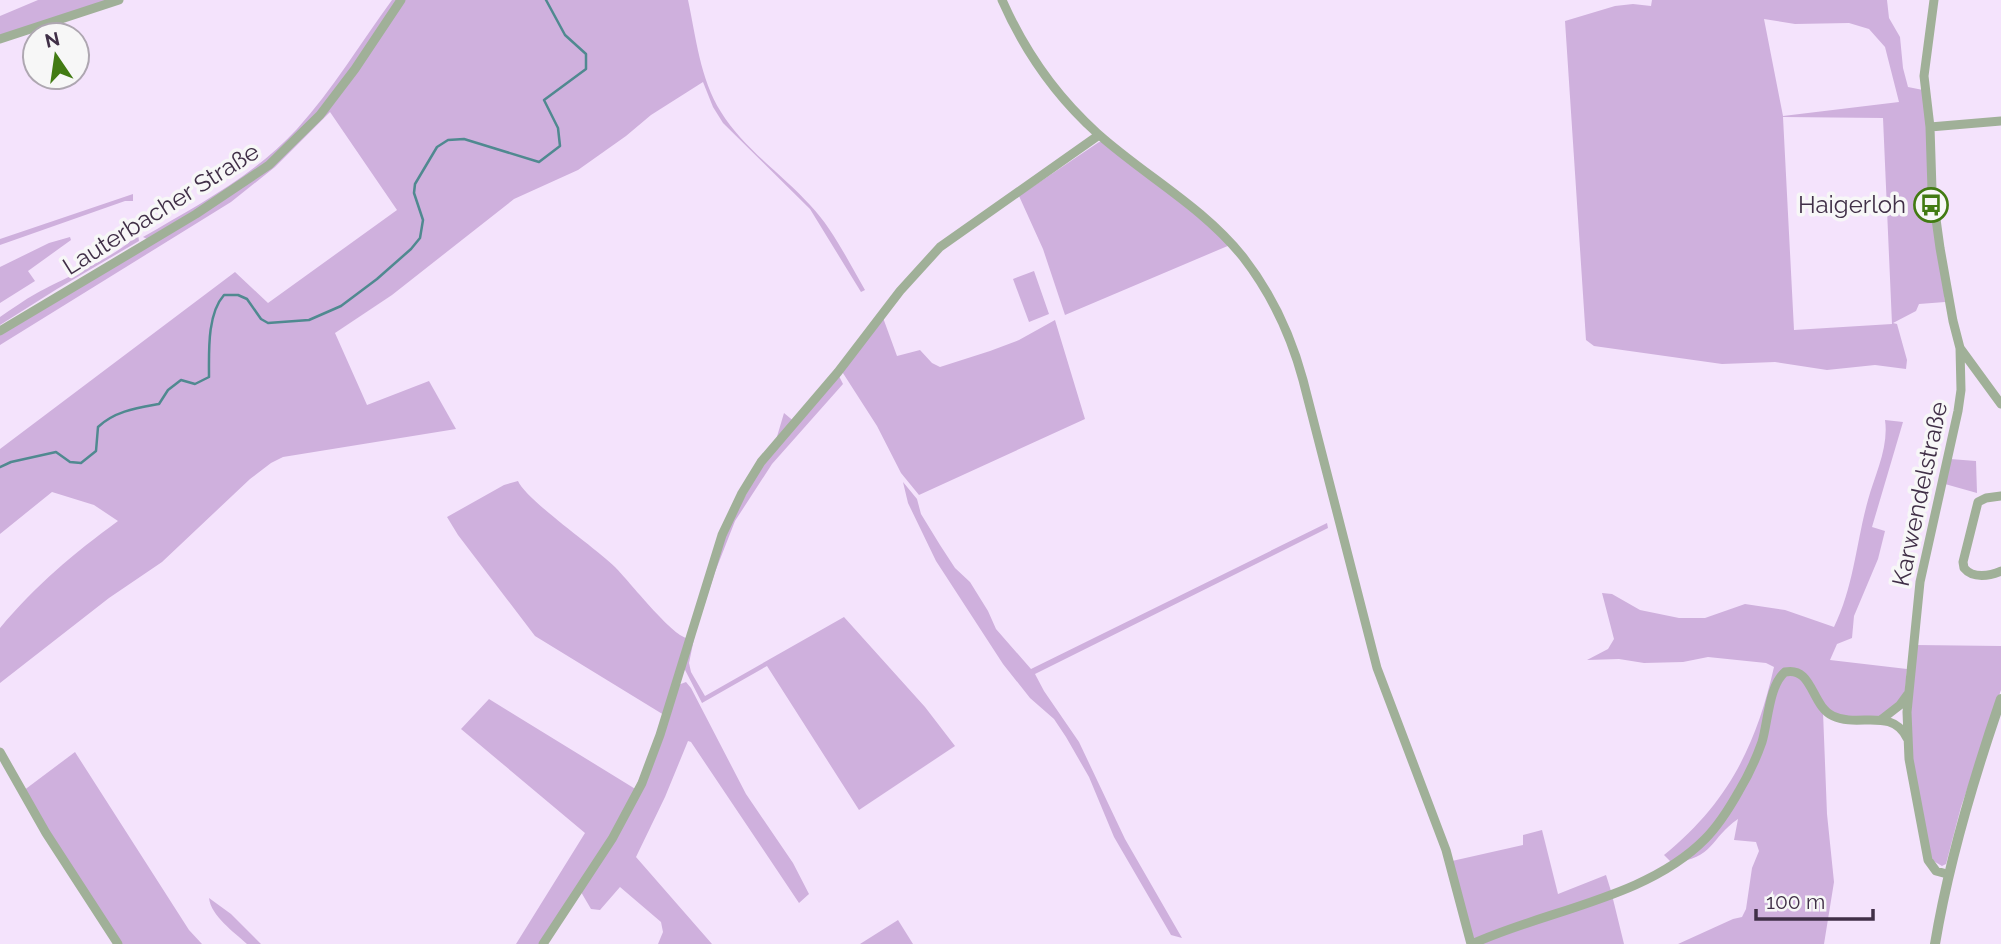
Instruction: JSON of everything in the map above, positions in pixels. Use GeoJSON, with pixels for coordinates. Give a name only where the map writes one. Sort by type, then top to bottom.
{"type":"FeatureCollection","features":[{"type":"Feature","properties":{"kind":"street"},"geometry":{"type":"LineString","coordinates":[[0,39],[119,0]]}},
{"type":"Feature","properties":{"kind":"street","name":"Lauterbacher Straße"},"geometry":{"type":"LineString","coordinates":[[0,331],[196,214],[252,178],[277,158],[303,134],[338,92],[401,0]]}},
{"type":"Feature","properties":{"kind":"street"},"geometry":{"type":"LineString","coordinates":[[1002,0],[1024,44],[1072,108],[1099,135],[1183,199],[1242,256],[1261,284],[1292,343],[1377,668],[1446,850],[1472,944],[1624,889],[1688,854],[1717,825],[1741,788],[1762,741],[1775,684],[1785,672],[1796,671],[1804,676],[1816,700],[1831,715],[1846,720],[1882,719],[1896,724],[1907,738]]}},
{"type":"Feature","properties":{"kind":"street"},"geometry":{"type":"LineString","coordinates":[[1934,0],[1924,76],[1934,205],[1953,321],[1960,348],[2001,404]]}},
{"type":"Feature","properties":{"kind":"street"},"geometry":{"type":"LineString","coordinates":[[1930,127],[2001,121]]}},
{"type":"Feature","properties":{"kind":"street"},"geometry":{"type":"LineString","coordinates":[[543,944],[618,829],[642,783],[660,735],[722,535],[741,493],[761,462],[838,372],[900,291],[940,247],[1099,135]]}},
{"type":"Feature","properties":{"kind":"street","name":"Karwendelstraße"},"geometry":{"type":"LineString","coordinates":[[1947,874],[1936,870],[1928,860],[1907,738],[1908,692],[1920,582],[1958,411],[1961,390],[1960,348]]}},
{"type":"Feature","properties":{"kind":"street"},"geometry":{"type":"LineString","coordinates":[[2001,495],[1978,502],[1963,562],[1964,568],[1971,574],[1990,575],[2001,570]]}},
{"type":"Feature","properties":{"kind":"street"},"geometry":{"type":"LineString","coordinates":[[1882,719],[1900,705],[1908,692]]}},
{"type":"Feature","properties":{"kind":"street"},"geometry":{"type":"LineString","coordinates":[[1935,944],[1947,874],[1967,801],[2001,699]]}},
{"type":"Feature","properties":{"kind":"street"},"geometry":{"type":"LineString","coordinates":[[0,752],[46,833],[118,944]]}},
{"type":"Feature","properties":{"kind":"shaded area"},"geometry":{"type":"Polygon","coordinates":[[[38,0],[109,0],[45,21],[21,21],[21,29],[0,36],[0,16],[38,0]]]}},
{"type":"Feature","properties":{"kind":"shaded area"},"geometry":{"type":"Polygon","coordinates":[[[392,0],[398,0],[349,72],[332,96],[293,140],[237,185],[147,239],[143,237],[224,189],[280,146],[323,98],[392,0]]]}},
{"type":"Feature","properties":{"kind":"shaded area"},"geometry":{"type":"Polygon","coordinates":[[[405,0],[688,0],[703,72],[721,112],[740,137],[818,214],[865,290],[861,292],[810,209],[723,123],[703,82],[651,115],[578,170],[514,199],[392,295],[335,333],[367,405],[429,381],[456,429],[283,457],[271,463],[250,479],[162,562],[109,598],[0,683],[0,628],[56,571],[118,521],[94,505],[52,492],[0,534],[0,449],[235,272],[268,303],[397,210],[330,112],[275,167],[231,202],[0,345],[0,335],[271,167],[327,110],[405,0]]]}},
{"type":"Feature","properties":{"kind":"shaded area"},"geometry":{"type":"Polygon","coordinates":[[[1652,0],[1887,0],[1889,18],[1900,37],[1908,87],[1923,90],[1945,302],[1919,304],[1916,311],[1893,323],[1897,324],[1907,360],[1906,369],[1875,365],[1827,370],[1775,362],[1722,364],[1594,346],[1586,340],[1565,21],[1615,6],[1651,6],[1652,0]],[[1764,19],[1783,116],[1899,102],[1885,47],[1869,29],[1849,23],[1795,24],[1764,19]],[[1783,117],[1794,330],[1892,324],[1883,118],[1783,117]]]}},
{"type":"Feature","properties":{"kind":"shaded area"},"geometry":{"type":"Polygon","coordinates":[[[1099,142],[1106,142],[1187,206],[1230,245],[1065,315],[1043,249],[1019,196],[1099,142]]]}},
{"type":"Feature","properties":{"kind":"shaded area"},"geometry":{"type":"Polygon","coordinates":[[[133,194],[133,201],[125,201],[0,245],[0,239],[133,194]]]}},
{"type":"Feature","properties":{"kind":"shaded area"},"geometry":{"type":"Polygon","coordinates":[[[138,234],[139,241],[0,325],[0,317],[37,293],[105,258],[138,234]]]}},
{"type":"Feature","properties":{"kind":"shaded area"},"geometry":{"type":"Polygon","coordinates":[[[70,237],[71,240],[28,271],[35,281],[0,303],[0,267],[49,243],[70,237]]]}},
{"type":"Feature","properties":{"kind":"shaded area"},"geometry":{"type":"Polygon","coordinates":[[[1034,271],[1049,314],[1029,322],[1013,279],[1034,271]]]}},
{"type":"Feature","properties":{"kind":"shaded area"},"geometry":{"type":"Polygon","coordinates":[[[882,315],[897,356],[920,350],[932,363],[940,367],[1019,340],[1055,320],[1085,419],[919,495],[901,473],[877,426],[841,370],[882,315]]]}},
{"type":"Feature","properties":{"kind":"shaded area"},"geometry":{"type":"Polygon","coordinates":[[[839,376],[843,384],[772,464],[735,521],[715,572],[695,634],[689,663],[691,672],[705,696],[844,617],[925,707],[955,746],[859,810],[767,666],[702,703],[683,666],[726,531],[776,440],[784,413],[796,423],[839,376]]]}},
{"type":"Feature","properties":{"kind":"shaded area"},"geometry":{"type":"Polygon","coordinates":[[[1885,420],[1903,422],[1872,527],[1885,531],[1878,559],[1854,616],[1852,638],[1837,644],[1830,660],[1907,669],[1905,691],[1900,703],[1892,711],[1882,715],[1858,718],[1823,712],[1827,814],[1834,882],[1824,944],[1678,944],[1742,917],[1746,909],[1752,868],[1759,851],[1756,842],[1734,840],[1738,819],[1697,857],[1672,863],[1664,855],[1706,815],[1736,771],[1758,722],[1774,667],[1766,663],[1708,657],[1683,662],[1644,663],[1619,659],[1587,660],[1608,649],[1614,639],[1602,593],[1612,594],[1640,610],[1679,618],[1705,618],[1745,604],[1785,610],[1834,627],[1846,596],[1868,500],[1883,451],[1885,420]]]}},
{"type":"Feature","properties":{"kind":"shaded area"},"geometry":{"type":"Polygon","coordinates":[[[1950,459],[1976,461],[1977,493],[1945,484],[1950,459]]]}},
{"type":"Feature","properties":{"kind":"shaded area"},"geometry":{"type":"Polygon","coordinates":[[[518,481],[547,512],[615,567],[671,628],[687,638],[664,715],[535,636],[447,517],[504,485],[518,481]]]}},
{"type":"Feature","properties":{"kind":"shaded area"},"geometry":{"type":"Polygon","coordinates":[[[903,482],[917,499],[921,514],[955,568],[970,582],[996,629],[1031,669],[1327,523],[1328,528],[1035,674],[1079,742],[1125,839],[1182,938],[1171,935],[1114,837],[1089,777],[1066,737],[1054,719],[1030,698],[1003,664],[936,561],[908,503],[903,482]]]}},
{"type":"Feature","properties":{"kind":"shaded area"},"geometry":{"type":"Polygon","coordinates":[[[1916,645],[2001,646],[2001,690],[1961,807],[1946,864],[1942,866],[1930,859],[1910,749],[1909,727],[1916,645]]]}},
{"type":"Feature","properties":{"kind":"shaded area"},"geometry":{"type":"Polygon","coordinates":[[[686,682],[746,794],[793,863],[809,894],[799,903],[688,741],[636,857],[712,944],[658,944],[663,932],[661,922],[620,887],[600,910],[591,909],[581,892],[615,838],[678,685],[686,682]]]}},
{"type":"Feature","properties":{"kind":"shaded area"},"geometry":{"type":"Polygon","coordinates":[[[489,699],[637,790],[607,843],[542,944],[516,944],[585,833],[461,729],[489,699]]]}},
{"type":"Feature","properties":{"kind":"shaded area"},"geometry":{"type":"Polygon","coordinates":[[[75,752],[189,930],[202,944],[120,944],[23,791],[75,752]]]}},
{"type":"Feature","properties":{"kind":"shaded area"},"geometry":{"type":"Polygon","coordinates":[[[1542,830],[1558,894],[1606,875],[1611,891],[1476,939],[1471,937],[1452,861],[1523,845],[1523,835],[1542,830]]]}},
{"type":"Feature","properties":{"kind":"shaded area"},"geometry":{"type":"Polygon","coordinates":[[[1612,895],[1624,944],[1480,944],[1612,895]]]}},
{"type":"Feature","properties":{"kind":"shaded area"},"geometry":{"type":"Polygon","coordinates":[[[209,898],[231,914],[261,944],[247,944],[230,929],[218,917],[209,898]]]}},
{"type":"Feature","properties":{"kind":"shaded area"},"geometry":{"type":"Polygon","coordinates":[[[898,920],[913,944],[860,944],[898,920]]]}},
{"type":"Feature","properties":{"kind":"waterway"},"geometry":{"type":"LineString","coordinates":[[0,467],[56,452],[70,462],[81,463],[96,451],[98,427],[112,417],[159,404],[168,390],[181,380],[195,384],[209,377],[209,345],[214,312],[224,295],[238,295],[247,299],[261,319],[268,323],[309,320],[341,306],[377,279],[420,238],[423,220],[414,193],[415,184],[437,147],[448,140],[464,139],[539,162],[560,146],[558,128],[544,100],[586,69],[586,54],[565,35],[546,0]]}},
{"type":"Feature","properties":{"kind":"place","name":"Haigerloh"},"geometry":{"type":"Point","coordinates":[1931,205]}}]}
